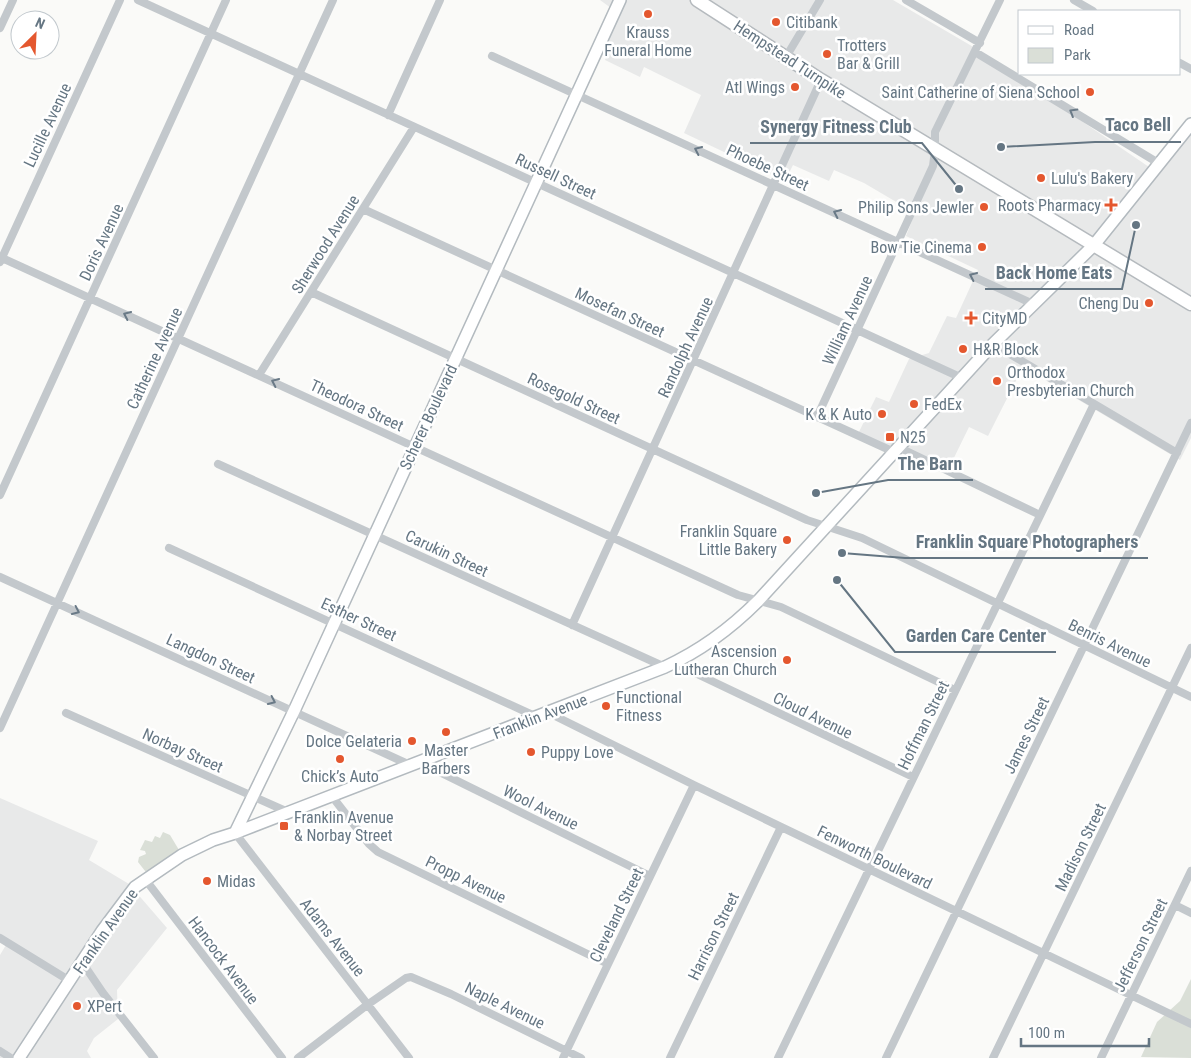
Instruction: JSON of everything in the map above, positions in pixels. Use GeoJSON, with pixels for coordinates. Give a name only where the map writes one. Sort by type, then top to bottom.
{"type":"FeatureCollection","features":[{"type":"Feature","properties":{"kind":"main road","name":"Scherer Boulevard"},"geometry":{"type":"LineString","coordinates":[[235,833],[294,711],[620,0]]}},
{"type":"Feature","properties":{"kind":"main road","name":"Hempstead Turnpike"},"geometry":{"type":"LineString","coordinates":[[697,0],[821,80],[1191,304]]}},
{"type":"Feature","properties":{"kind":"main road","name":"Franklin Avenue"},"geometry":{"type":"LineString","coordinates":[[18,1057],[122,903],[135,887],[145,879],[182,855],[213,840],[670,665],[720,635],[739,620],[993,344],[1094,245],[1191,124]]}},
{"type":"Feature","properties":{"kind":"street"},"geometry":{"type":"LineString","coordinates":[[0,28],[13,0]]}},
{"type":"Feature","properties":{"kind":"street","name":"Lucille Avenue"},"geometry":{"type":"LineString","coordinates":[[1,259],[120,0]]}},
{"type":"Feature","properties":{"kind":"street","name":"Russell Street"},"geometry":{"type":"LineString","coordinates":[[138,0],[962,378]]}},
{"type":"Feature","properties":{"kind":"street","name":"Doris Avenue"},"geometry":{"type":"LineString","coordinates":[[0,495],[226,0]]}},
{"type":"Feature","properties":{"kind":"street","name":"Catherine Avenue"},"geometry":{"type":"LineString","coordinates":[[0,728],[333,0]]}},
{"type":"Feature","properties":{"kind":"street"},"geometry":{"type":"LineString","coordinates":[[388,115],[440,0]]}},
{"type":"Feature","properties":{"kind":"street"},"geometry":{"type":"LineString","coordinates":[[786,57],[820,0]]}},
{"type":"Feature","properties":{"kind":"street"},"geometry":{"type":"LineString","coordinates":[[906,0],[980,42]]}},
{"type":"Feature","properties":{"kind":"street","name":"William Avenue"},"geometry":{"type":"LineString","coordinates":[[817,418],[933,166],[935,132],[1000,0]]}},
{"type":"Feature","properties":{"kind":"street"},"geometry":{"type":"LineString","coordinates":[[1074,0],[1091,10]]}},
{"type":"Feature","properties":{"kind":"street"},"geometry":{"type":"LineString","coordinates":[[975,52],[1160,164]]}},
{"type":"Feature","properties":{"kind":"street","name":"Phoebe Street"},"geometry":{"type":"LineString","coordinates":[[492,56],[1033,304]]}},
{"type":"Feature","properties":{"kind":"street","name":"Randolph Avenue"},"geometry":{"type":"LineString","coordinates":[[572,625],[821,80]]}},
{"type":"Feature","properties":{"kind":"street","name":"Sherwood Avenue"},"geometry":{"type":"LineString","coordinates":[[259,375],[414,127]]}},
{"type":"Feature","properties":{"kind":"street","name":"Mosefan Street"},"geometry":{"type":"LineString","coordinates":[[363,209],[817,418],[896,450],[1040,515]]}},
{"type":"Feature","properties":{"kind":"street","name":"Theodora Street"},"geometry":{"type":"LineString","coordinates":[[1,259],[738,594],[781,607],[955,690]]}},
{"type":"Feature","properties":{"kind":"street","name":"Rosegold Street"},"geometry":{"type":"LineString","coordinates":[[311,292],[807,520],[827,526]]}},
{"type":"Feature","properties":{"kind":"street"},"geometry":{"type":"LineString","coordinates":[[993,344],[1176,454]]}},
{"type":"Feature","properties":{"kind":"street","name":"Hoffman Street"},"geometry":{"type":"LineString","coordinates":[[778,1058],[1094,404]]}},
{"type":"Feature","properties":{"kind":"street","name":"James Street"},"geometry":{"type":"LineString","coordinates":[[886,1058],[1191,423]]}},
{"type":"Feature","properties":{"kind":"street","name":"Carukin Street"},"geometry":{"type":"LineString","coordinates":[[218,464],[572,625],[670,665]]}},
{"type":"Feature","properties":{"kind":"street","name":"Benris Avenue"},"geometry":{"type":"LineString","coordinates":[[827,526],[862,538],[1191,697]]}},
{"type":"Feature","properties":{"kind":"street","name":"Esther Street"},"geometry":{"type":"LineString","coordinates":[[169,548],[537,717]]}},
{"type":"Feature","properties":{"kind":"street","name":"Langdon Street"},"geometry":{"type":"LineString","coordinates":[[0,577],[294,711],[415,763]]}},
{"type":"Feature","properties":{"kind":"street","name":"Madison Street"},"geometry":{"type":"LineString","coordinates":[[993,1058],[1191,648]]}},
{"type":"Feature","properties":{"kind":"street","name":"Cloud Avenue"},"geometry":{"type":"LineString","coordinates":[[670,665],[913,777]]}},
{"type":"Feature","properties":{"kind":"street","name":"Fenworth Boulevard"},"geometry":{"type":"LineString","coordinates":[[549,712],[694,785],[1191,1024]]}},
{"type":"Feature","properties":{"kind":"street","name":"Norbay Street"},"geometry":{"type":"LineString","coordinates":[[66,713],[288,812]]}},
{"type":"Feature","properties":{"kind":"street","name":"Wool Avenue"},"geometry":{"type":"LineString","coordinates":[[415,763],[650,876]]}},
{"type":"Feature","properties":{"kind":"street","name":"Cleveland Street"},"geometry":{"type":"LineString","coordinates":[[565,1054],[694,785]]}},
{"type":"Feature","properties":{"kind":"street","name":"Propp Avenue"},"geometry":{"type":"LineString","coordinates":[[331,796],[369,844],[378,852],[588,952],[608,964]]}},
{"type":"Feature","properties":{"kind":"street","name":"Harrison Street"},"geometry":{"type":"LineString","coordinates":[[670,1058],[781,826]]}},
{"type":"Feature","properties":{"kind":"street","name":"Adams Avenue"},"geometry":{"type":"LineString","coordinates":[[235,833],[409,1058]]}},
{"type":"Feature","properties":{"kind":"street","name":"Jefferson Street"},"geometry":{"type":"LineString","coordinates":[[1101,1058],[1191,871]]}},
{"type":"Feature","properties":{"kind":"street","name":"Hancock Avenue"},"geometry":{"type":"LineString","coordinates":[[145,879],[282,1058]]}},
{"type":"Feature","properties":{"kind":"street"},"geometry":{"type":"LineString","coordinates":[[1175,906],[1191,913]]}},
{"type":"Feature","properties":{"kind":"street"},"geometry":{"type":"LineString","coordinates":[[0,938],[70,981]]}},
{"type":"Feature","properties":{"kind":"street"},"geometry":{"type":"LineString","coordinates":[[82,962],[154,1058]]}},
{"type":"Feature","properties":{"kind":"street","name":"Naple Avenue"},"geometry":{"type":"LineString","coordinates":[[367,1005],[406,978],[411,977],[451,994],[565,1054],[581,1058]]}},
{"type":"Feature","properties":{"kind":"street"},"geometry":{"type":"LineString","coordinates":[[298,1058],[367,1005]]}},
{"type":"Feature","properties":{"kind":"street"},"geometry":{"type":"LineString","coordinates":[[0,1051],[18,1057]]}},
{"type":"Feature","properties":{"kind":"shaded area"},"geometry":{"type":"Polygon","coordinates":[[[600,0],[893,0],[970,45],[1149,167],[1191,120],[1191,438],[1180,460],[1023,367],[988,436],[969,427],[948,470],[901,447],[895,453],[857,436],[876,397],[889,402],[909,359],[929,353],[947,316],[956,318],[978,270],[906,236],[915,213],[864,183],[834,170],[829,181],[793,165],[785,181],[684,133],[701,95],[644,67],[640,77],[605,60],[615,11],[600,0]]]}},
{"type":"Feature","properties":{"kind":"shaded area"},"geometry":{"type":"Polygon","coordinates":[[[0,798],[98,841],[89,860],[129,884],[167,928],[117,990],[118,1019],[94,1038],[87,1051],[91,1058],[0,1058],[0,955],[6,945],[0,940],[0,798]]]}},
{"type":"Feature","properties":{"kind":"green space"},"geometry":{"type":"Polygon","coordinates":[[[163,832],[170,835],[182,855],[149,876],[138,862],[139,857],[146,854],[145,851],[140,850],[145,840],[152,842],[155,836],[160,838],[163,832]]]}},
{"type":"Feature","properties":{"kind":"green space"},"geometry":{"type":"Polygon","coordinates":[[[1191,979],[1191,1058],[1141,1057],[1157,1022],[1180,1001],[1191,979]]]}},
{"type":"Feature","properties":{"kind":"place","name":"Krauss Funeral Home"},"geometry":{"type":"Point","coordinates":[648,14]}},
{"type":"Feature","properties":{"kind":"place","name":"Citibank"},"geometry":{"type":"Point","coordinates":[776,22]}},
{"type":"Feature","properties":{"kind":"place","name":"Trotters Bar & Grill"},"geometry":{"type":"Point","coordinates":[827,54]}},
{"type":"Feature","properties":{"kind":"place","name":"Atl Wings"},"geometry":{"type":"Point","coordinates":[795,87]}},
{"type":"Feature","properties":{"kind":"place","name":"Saint Catherine of Siena School"},"geometry":{"type":"Point","coordinates":[1090,92]}},
{"type":"Feature","properties":{"kind":"place","name":"Taco Bell"},"geometry":{"type":"Point","coordinates":[1001,147]}},
{"type":"Feature","properties":{"kind":"place","name":"Lulu's Bakery"},"geometry":{"type":"Point","coordinates":[1041,178]}},
{"type":"Feature","properties":{"kind":"place","name":"Synergy Fitness Club"},"geometry":{"type":"Point","coordinates":[959,189]}},
{"type":"Feature","properties":{"kind":"place","name":"Roots Pharmacy"},"geometry":{"type":"Point","coordinates":[1111,205]}},
{"type":"Feature","properties":{"kind":"place","name":"Philip Sons Jewler"},"geometry":{"type":"Point","coordinates":[984,207]}},
{"type":"Feature","properties":{"kind":"place","name":"Back Home Eats"},"geometry":{"type":"Point","coordinates":[1136,225]}},
{"type":"Feature","properties":{"kind":"place","name":"Bow Tie Cinema"},"geometry":{"type":"Point","coordinates":[982,247]}},
{"type":"Feature","properties":{"kind":"place","name":"Cheng Du"},"geometry":{"type":"Point","coordinates":[1149,303]}},
{"type":"Feature","properties":{"kind":"place","name":"CityMD"},"geometry":{"type":"Point","coordinates":[971,318]}},
{"type":"Feature","properties":{"kind":"place","name":"H&R Block"},"geometry":{"type":"Point","coordinates":[963,349]}},
{"type":"Feature","properties":{"kind":"place","name":"Orthodox Presbyterian Church"},"geometry":{"type":"Point","coordinates":[997,381]}},
{"type":"Feature","properties":{"kind":"place","name":"FedEx"},"geometry":{"type":"Point","coordinates":[914,404]}},
{"type":"Feature","properties":{"kind":"place","name":"K & K Auto"},"geometry":{"type":"Point","coordinates":[882,414]}},
{"type":"Feature","properties":{"kind":"place","name":"N25"},"geometry":{"type":"Point","coordinates":[890,437]}},
{"type":"Feature","properties":{"kind":"place","name":"The Barn"},"geometry":{"type":"Point","coordinates":[816,493]}},
{"type":"Feature","properties":{"kind":"place","name":"Franklin Square Little Bakery"},"geometry":{"type":"Point","coordinates":[787,540]}},
{"type":"Feature","properties":{"kind":"place","name":"Franklin Square Photographers"},"geometry":{"type":"Point","coordinates":[842,553]}},
{"type":"Feature","properties":{"kind":"place","name":"Garden Care Center"},"geometry":{"type":"Point","coordinates":[837,580]}},
{"type":"Feature","properties":{"kind":"place","name":"Ascension Lutheran Church"},"geometry":{"type":"Point","coordinates":[787,660]}},
{"type":"Feature","properties":{"kind":"place","name":"Functional Fitness"},"geometry":{"type":"Point","coordinates":[606,706]}},
{"type":"Feature","properties":{"kind":"place","name":"Master Barbers"},"geometry":{"type":"Point","coordinates":[446,732]}},
{"type":"Feature","properties":{"kind":"place","name":"Dolce Gelateria"},"geometry":{"type":"Point","coordinates":[412,741]}},
{"type":"Feature","properties":{"kind":"place","name":"Puppy Love"},"geometry":{"type":"Point","coordinates":[531,752]}},
{"type":"Feature","properties":{"kind":"place","name":"Chick’s Auto"},"geometry":{"type":"Point","coordinates":[340,759]}},
{"type":"Feature","properties":{"kind":"place","name":"Franklin Avenue & Norbay Street"},"geometry":{"type":"Point","coordinates":[284,826]}},
{"type":"Feature","properties":{"kind":"place","name":"Midas"},"geometry":{"type":"Point","coordinates":[207,881]}},
{"type":"Feature","properties":{"kind":"place","name":"XPert"},"geometry":{"type":"Point","coordinates":[77,1006]}}]}
